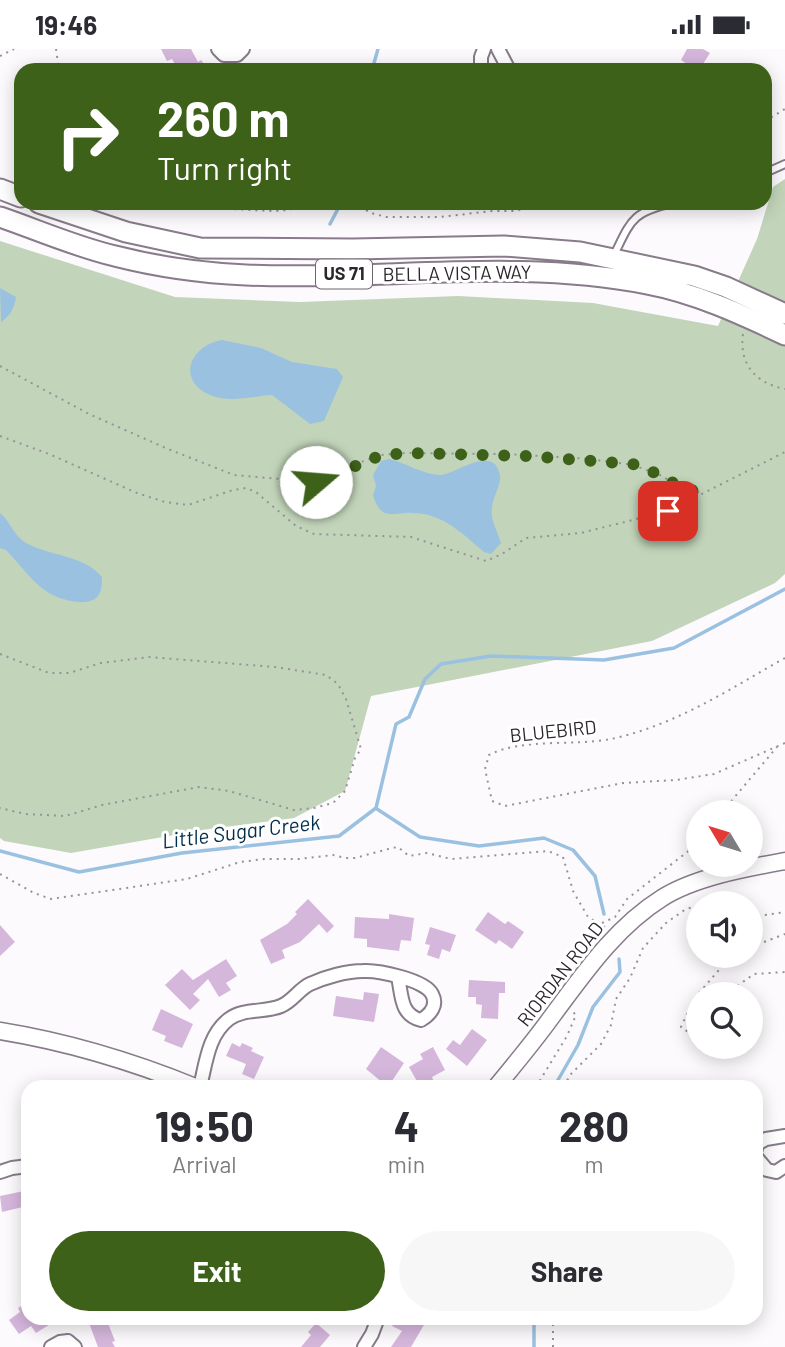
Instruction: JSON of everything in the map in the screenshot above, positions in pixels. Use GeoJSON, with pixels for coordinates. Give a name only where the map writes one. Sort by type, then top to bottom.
{"type":"FeatureCollection","features":[{"type":"Feature","properties":{"kind":"main road","name":"BELLA VISTA WAY"},"geometry":{"type":"LineString","coordinates":[[59,210],[126,232],[200,248],[504,246],[580,252],[694,277],[726,287],[785,314]]}},
{"type":"Feature","properties":{"kind":"main road","name":"BELLA VISTA WAY"},"geometry":{"type":"LineString","coordinates":[[0,216],[113,256],[168,268],[246,275],[534,271],[591,275],[649,284],[721,306],[785,335]]}},
{"type":"Feature","properties":{"kind":"street"},"geometry":{"type":"LineString","coordinates":[[218,49],[224,55],[237,55],[243,49]]}},
{"type":"Feature","properties":{"kind":"street","name":"RIORDAN ROAD"},"geometry":{"type":"LineString","coordinates":[[502,1080],[616,935],[663,897],[688,886],[744,869],[785,861]]}},
{"type":"Feature","properties":{"kind":"street"},"geometry":{"type":"LineString","coordinates":[[199,1080],[212,1039],[229,1019],[246,1012],[278,1008],[292,1000],[308,985],[329,977],[363,971],[398,977]]}},
{"type":"Feature","properties":{"kind":"street"},"geometry":{"type":"LineString","coordinates":[[0,1031],[90,1049],[179,1080]]}},
{"type":"Feature","properties":{"kind":"street"},"geometry":{"type":"LineString","coordinates":[[763,1141],[785,1136]]}},
{"type":"Feature","properties":{"kind":"street"},"geometry":{"type":"LineString","coordinates":[[763,1165],[767,1170],[776,1172],[785,1166]]}},
{"type":"Feature","properties":{"kind":"street"},"geometry":{"type":"LineString","coordinates":[[0,1172],[21,1167]]}},
{"type":"Feature","properties":{"kind":"street"},"geometry":{"type":"LineString","coordinates":[[364,1347],[375,1325]]}},
{"type":"Feature","properties":{"kind":"street"},"geometry":{"type":"LineString","coordinates":[[51,1347],[60,1342],[68,1342],[75,1347]]}},
{"type":"Feature","properties":{"kind":"lane"},"geometry":{"type":"LineString","coordinates":[[612,259],[631,222],[646,210]]}},
{"type":"Feature","properties":{"kind":"path"},"geometry":{"type":"LineString","coordinates":[[0,56],[14,49]]}},
{"type":"Feature","properties":{"kind":"path"},"geometry":{"type":"LineString","coordinates":[[252,210],[289,210]]}},
{"type":"Feature","properties":{"kind":"path"},"geometry":{"type":"LineString","coordinates":[[366,210],[387,218],[440,217],[519,210]]}},
{"type":"Feature","properties":{"kind":"path"},"geometry":{"type":"LineString","coordinates":[[745,316],[742,345],[746,366],[757,378],[785,389]]}},
{"type":"Feature","properties":{"kind":"path"},"geometry":{"type":"LineString","coordinates":[[0,366],[89,414],[234,475],[316,482],[343,475],[361,462],[381,456],[405,453],[506,454],[633,464],[680,487],[702,493]]}},
{"type":"Feature","properties":{"kind":"path"},"geometry":{"type":"LineString","coordinates":[[0,436],[165,502],[188,505],[233,489],[246,488],[256,492],[296,526],[314,534],[411,537],[486,561],[526,538],[581,534],[668,511],[785,452]]}},
{"type":"Feature","properties":{"kind":"path"},"geometry":{"type":"LineString","coordinates":[[0,654],[49,673],[69,673],[101,663],[149,657],[275,667],[327,675],[338,684],[346,698],[361,749],[355,758],[345,791],[333,803],[314,809],[294,810],[229,791],[199,787],[102,805],[65,816],[25,814],[0,808]]}},
{"type":"Feature","properties":{"kind":"path","name":"BLUEBIRD"},"geometry":{"type":"LineString","coordinates":[[785,658],[719,698],[653,728],[595,741],[500,750],[487,758],[485,769],[489,795],[496,804],[505,806],[623,783],[676,780],[714,773],[785,743]]}},
{"type":"Feature","properties":{"kind":"path"},"geometry":{"type":"LineString","coordinates":[[732,800],[778,746]]}},
{"type":"Feature","properties":{"kind":"path"},"geometry":{"type":"LineString","coordinates":[[0,874],[34,893],[51,898],[187,879],[240,862],[264,859],[333,855],[355,858],[392,848],[398,848],[409,856],[427,853],[451,859],[548,851],[563,857],[573,891],[588,917],[600,923],[606,930]]}},
{"type":"Feature","properties":{"kind":"path"},"geometry":{"type":"LineString","coordinates":[[600,923],[615,917],[627,899],[686,853]]}},
{"type":"Feature","properties":{"kind":"path"},"geometry":{"type":"LineString","coordinates":[[568,1080],[601,1044],[611,1025],[616,999],[630,978],[643,948],[658,930],[686,909]]}},
{"type":"Feature","properties":{"kind":"path"},"geometry":{"type":"LineString","coordinates":[[763,915],[785,912]]}},
{"type":"Feature","properties":{"kind":"path"},"geometry":{"type":"LineString","coordinates":[[763,942],[785,934]]}},
{"type":"Feature","properties":{"kind":"path"},"geometry":{"type":"LineString","coordinates":[[710,982],[721,968]]}},
{"type":"Feature","properties":{"kind":"path"},"geometry":{"type":"LineString","coordinates":[[743,982],[756,973],[785,972]]}},
{"type":"Feature","properties":{"kind":"path"},"geometry":{"type":"LineString","coordinates":[[540,1080],[576,1016],[563,1002]]}},
{"type":"Feature","properties":{"kind":"path"},"geometry":{"type":"LineString","coordinates":[[686,1016],[681,1027],[686,1031]]}},
{"type":"Feature","properties":{"kind":"path"},"geometry":{"type":"LineString","coordinates":[[553,1325],[553,1347]]}},
{"type":"Feature","properties":{"kind":"green space"},"geometry":{"type":"Polygon","coordinates":[[[785,179],[785,574],[775,583],[652,641],[371,696],[345,791],[294,818],[209,829],[71,853],[4,841],[0,838],[0,241],[175,297],[300,302],[458,296],[593,303],[718,326],[757,239],[766,210],[772,210],[773,187],[785,179]]]}},
{"type":"Feature","properties":{"kind":"water"},"geometry":{"type":"Polygon","coordinates":[[[0,288],[16,297],[12,311],[1,322],[0,288]]]}},
{"type":"Feature","properties":{"kind":"water"},"geometry":{"type":"Polygon","coordinates":[[[222,340],[261,348],[292,362],[337,369],[343,377],[324,421],[310,424],[272,395],[230,399],[204,392],[195,384],[190,367],[200,350],[222,340]]]}},
{"type":"Feature","properties":{"kind":"water"},"geometry":{"type":"Polygon","coordinates":[[[389,459],[440,475],[482,461],[497,466],[500,480],[492,512],[501,543],[491,554],[484,552],[452,526],[433,517],[383,512],[373,495],[376,486],[373,475],[381,461],[389,459]]]}},
{"type":"Feature","properties":{"kind":"water"},"geometry":{"type":"Polygon","coordinates":[[[0,513],[26,543],[76,560],[95,570],[102,577],[101,590],[97,597],[86,602],[66,600],[37,584],[6,550],[0,548],[0,513]]]}},
{"type":"Feature","properties":{"kind":"building"},"geometry":{"type":"Polygon","coordinates":[[[161,49],[191,49],[198,62],[201,60],[203,63],[174,63],[172,59],[167,61],[161,49]]]}},
{"type":"Feature","properties":{"kind":"building"},"geometry":{"type":"Polygon","coordinates":[[[687,49],[703,49],[710,53],[704,63],[686,63],[681,60],[687,49]]]}},
{"type":"Feature","properties":{"kind":"building"},"geometry":{"type":"Polygon","coordinates":[[[308,899],[334,926],[327,933],[319,924],[300,942],[282,950],[285,958],[271,964],[260,940],[287,924],[308,899]]]}},
{"type":"Feature","properties":{"kind":"building"},"geometry":{"type":"Polygon","coordinates":[[[488,912],[505,924],[508,921],[524,932],[512,949],[499,940],[496,944],[475,930],[488,912]]]}},
{"type":"Feature","properties":{"kind":"building"},"geometry":{"type":"Polygon","coordinates":[[[389,914],[414,918],[411,941],[401,940],[399,951],[367,947],[367,939],[354,938],[355,917],[389,919],[389,914]]]}},
{"type":"Feature","properties":{"kind":"building"},"geometry":{"type":"Polygon","coordinates":[[[0,925],[15,942],[0,956],[0,925]]]}},
{"type":"Feature","properties":{"kind":"building"},"geometry":{"type":"Polygon","coordinates":[[[430,927],[456,935],[450,952],[442,949],[439,959],[427,955],[430,945],[425,944],[430,927]]]}},
{"type":"Feature","properties":{"kind":"building"},"geometry":{"type":"Polygon","coordinates":[[[226,959],[237,976],[226,983],[231,990],[219,997],[208,979],[193,994],[200,1000],[190,1010],[165,985],[182,969],[193,980],[226,959]]]}},
{"type":"Feature","properties":{"kind":"building"},"geometry":{"type":"Polygon","coordinates":[[[469,980],[505,982],[505,993],[499,993],[498,1019],[481,1018],[482,1005],[476,1004],[476,997],[468,997],[469,980]]]}},
{"type":"Feature","properties":{"kind":"building"},"geometry":{"type":"Polygon","coordinates":[[[364,992],[379,994],[374,1022],[333,1016],[336,996],[363,1000],[364,992]]]}},
{"type":"Feature","properties":{"kind":"building"},"geometry":{"type":"Polygon","coordinates":[[[161,1009],[193,1024],[182,1048],[164,1041],[166,1036],[152,1030],[161,1009]]]}},
{"type":"Feature","properties":{"kind":"building"},"geometry":{"type":"Polygon","coordinates":[[[472,1029],[487,1040],[467,1066],[446,1049],[453,1040],[460,1045],[472,1029]]]}},
{"type":"Feature","properties":{"kind":"building"},"geometry":{"type":"Polygon","coordinates":[[[232,1043],[240,1047],[242,1043],[264,1057],[254,1079],[242,1074],[246,1064],[226,1056],[232,1043]]]}},
{"type":"Feature","properties":{"kind":"building"},"geometry":{"type":"Polygon","coordinates":[[[381,1047],[404,1063],[393,1080],[379,1080],[366,1069],[381,1047]]]}},
{"type":"Feature","properties":{"kind":"building"},"geometry":{"type":"Polygon","coordinates":[[[433,1047],[445,1070],[432,1077],[433,1080],[416,1080],[409,1067],[423,1059],[420,1054],[433,1047]]]}},
{"type":"Feature","properties":{"kind":"building"},"geometry":{"type":"Polygon","coordinates":[[[21,1192],[21,1207],[2,1212],[0,1196],[21,1192]]]}},
{"type":"Feature","properties":{"kind":"building"},"geometry":{"type":"Polygon","coordinates":[[[21,1306],[21,1325],[49,1325],[36,1333],[31,1326],[19,1334],[9,1320],[20,1312],[18,1308],[21,1306]]]}},
{"type":"Feature","properties":{"kind":"building"},"geometry":{"type":"Polygon","coordinates":[[[90,1325],[109,1325],[115,1347],[98,1347],[90,1325]]]}},
{"type":"Feature","properties":{"kind":"building"},"geometry":{"type":"Polygon","coordinates":[[[314,1325],[318,1325],[330,1335],[320,1347],[301,1347],[311,1335],[308,1332],[314,1325]]]}},
{"type":"Feature","properties":{"kind":"building"},"geometry":{"type":"Polygon","coordinates":[[[424,1325],[411,1347],[391,1347],[402,1331],[392,1326],[424,1325]]]}},
{"type":"Feature","properties":{"kind":"waterway"},"geometry":{"type":"LineString","coordinates":[[374,63],[378,49]]}},
{"type":"Feature","properties":{"kind":"waterway"},"geometry":{"type":"LineString","coordinates":[[330,224],[337,210]]}},
{"type":"Feature","properties":{"kind":"waterway","name":"Little Sugar Creek"},"geometry":{"type":"LineString","coordinates":[[0,851],[79,872],[182,853],[339,836],[376,808],[396,724],[409,717],[425,679],[441,664],[491,656],[604,660],[674,648],[785,589]]}},
{"type":"Feature","properties":{"kind":"waterway"},"geometry":{"type":"LineString","coordinates":[[377,809],[420,837],[479,846],[544,838],[573,850],[595,876],[604,914]]}},
{"type":"Feature","properties":{"kind":"waterway"},"geometry":{"type":"LineString","coordinates":[[558,1080],[578,1045],[593,1007],[620,972],[619,959]]}},
{"type":"Feature","properties":{"kind":"waterway"},"geometry":{"type":"LineString","coordinates":[[534,1325],[534,1347]]}},
{"type":"Feature","properties":{"kind":"route"},"geometry":{"type":"LineString","coordinates":[[316,482],[343,475],[361,462],[405,453],[506,454],[590,459],[633,464],[680,487],[702,493],[668,511]]}}]}
